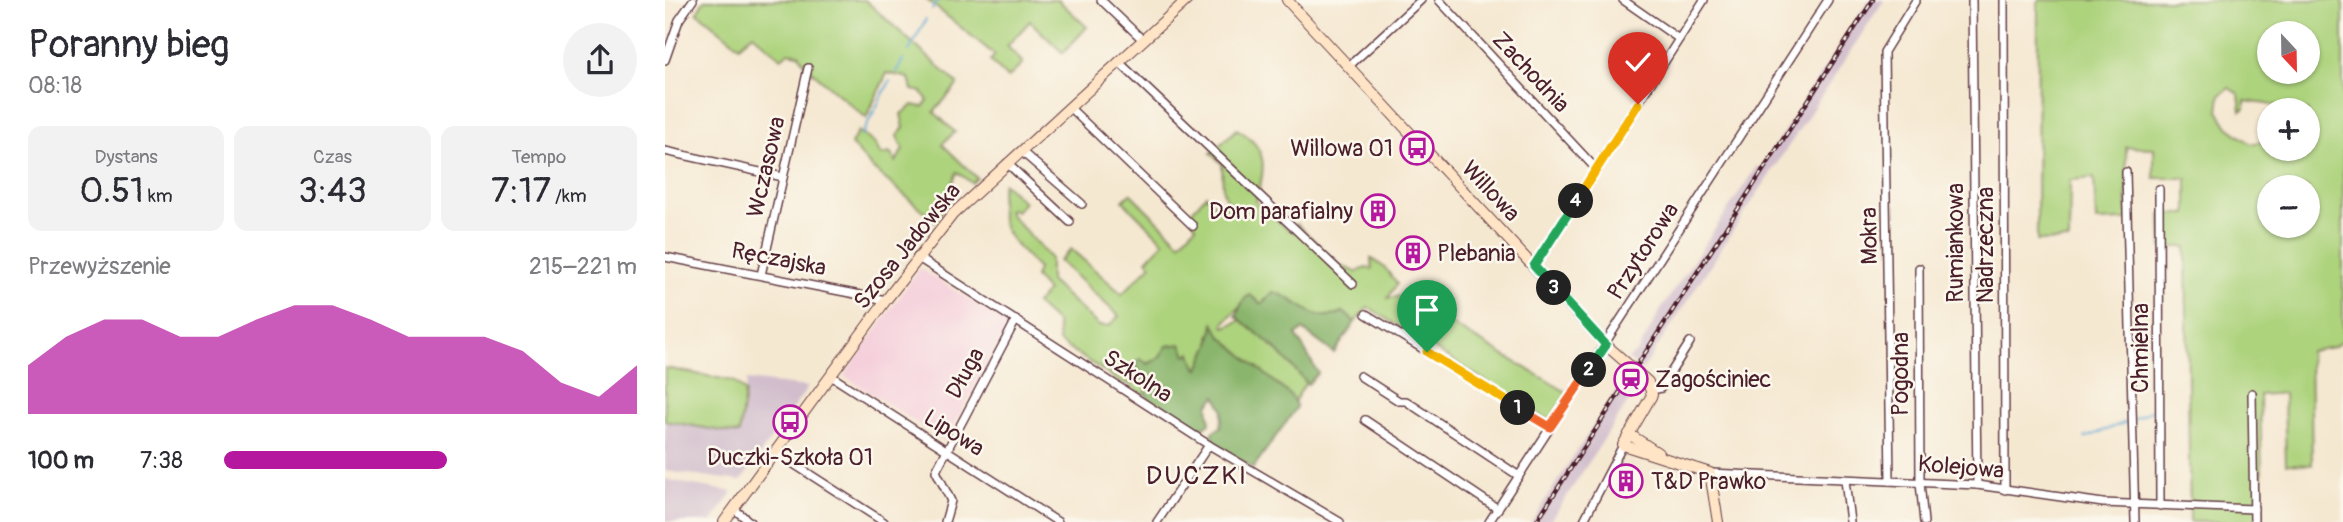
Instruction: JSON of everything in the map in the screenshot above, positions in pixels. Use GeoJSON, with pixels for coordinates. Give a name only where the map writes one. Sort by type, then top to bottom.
{"type":"FeatureCollection","features":[{"type":"Feature","properties":{"kind":"street"},"geometry":{"type":"LineString","coordinates":[[665,60],[679,20],[693,0]]}},
{"type":"Feature","properties":{"kind":"street"},"geometry":{"type":"LineString","coordinates":[[1101,0],[1143,40]]}},
{"type":"Feature","properties":{"kind":"street","name":"Szosa Jadowska"},"geometry":{"type":"LineString","coordinates":[[725,522],[917,257],[965,201],[1187,0]]}},
{"type":"Feature","properties":{"kind":"street","name":"Willowa"},"geometry":{"type":"LineString","coordinates":[[1287,0],[1606,345],[1648,382],[1653,390]]}},
{"type":"Feature","properties":{"kind":"street"},"geometry":{"type":"LineString","coordinates":[[1349,66],[1421,0]]}},
{"type":"Feature","properties":{"kind":"street","name":"Zachodnia"},"geometry":{"type":"LineString","coordinates":[[1439,0],[1597,170]]}},
{"type":"Feature","properties":{"kind":"street"},"geometry":{"type":"LineString","coordinates":[[1623,0],[1679,39]]}},
{"type":"Feature","properties":{"kind":"street"},"geometry":{"type":"LineString","coordinates":[[1534,266],[1704,0]]}},
{"type":"Feature","properties":{"kind":"street","name":"Przytorowa"},"geometry":{"type":"LineString","coordinates":[[1489,522],[1828,0]]}},
{"type":"Feature","properties":{"kind":"street","name":"Mokra"},"geometry":{"type":"LineString","coordinates":[[1891,481],[1884,52],[1916,0]]}},
{"type":"Feature","properties":{"kind":"street","name":"Rumiankowa"},"geometry":{"type":"LineString","coordinates":[[1972,0],[1976,485]]}},
{"type":"Feature","properties":{"kind":"street","name":"Nadrzeczna"},"geometry":{"type":"LineString","coordinates":[[2004,0],[2005,490]]}},
{"type":"Feature","properties":{"kind":"street"},"geometry":{"type":"LineString","coordinates":[[1119,62],[1353,284]]}},
{"type":"Feature","properties":{"kind":"street","name":"Wczasowa"},"geometry":{"type":"LineString","coordinates":[[761,275],[808,68]]}},
{"type":"Feature","properties":{"kind":"street"},"geometry":{"type":"LineString","coordinates":[[1069,107],[1193,226]]}},
{"type":"Feature","properties":{"kind":"street"},"geometry":{"type":"LineString","coordinates":[[665,151],[783,177]]}},
{"type":"Feature","properties":{"kind":"street"},"geometry":{"type":"LineString","coordinates":[[1021,151],[1082,204]]}},
{"type":"Feature","properties":{"kind":"street"},"geometry":{"type":"LineString","coordinates":[[1007,163],[1070,222]]}},
{"type":"Feature","properties":{"kind":"street"},"geometry":{"type":"LineString","coordinates":[[2126,172],[2135,522]]}},
{"type":"Feature","properties":{"kind":"street","name":"Chmielna"},"geometry":{"type":"LineString","coordinates":[[2159,190],[2160,506]]}},
{"type":"Feature","properties":{"kind":"street","name":"Ręczajska"},"geometry":{"type":"LineString","coordinates":[[665,257],[886,300]]}},
{"type":"Feature","properties":{"kind":"street","name":"Szkolna"},"geometry":{"type":"LineString","coordinates":[[917,257],[1209,445],[1340,522]]}},
{"type":"Feature","properties":{"kind":"street","name":"Pogodna"},"geometry":{"type":"LineString","coordinates":[[1919,268],[1920,483],[1924,522]]}},
{"type":"Feature","properties":{"kind":"street"},"geometry":{"type":"LineString","coordinates":[[1366,314],[1550,427]]}},
{"type":"Feature","properties":{"kind":"street","name":"Długa"},"geometry":{"type":"LineString","coordinates":[[945,522],[951,501],[936,471],[1016,320]]}},
{"type":"Feature","properties":{"kind":"street"},"geometry":{"type":"LineString","coordinates":[[1583,522],[1653,390],[1661,388],[1690,342]]}},
{"type":"Feature","properties":{"kind":"street","name":"Lipowa"},"geometry":{"type":"LineString","coordinates":[[831,376],[1058,522]]}},
{"type":"Feature","properties":{"kind":"street"},"geometry":{"type":"LineString","coordinates":[[1360,376],[1399,401],[1406,401],[1519,476]]}},
{"type":"Feature","properties":{"kind":"street"},"geometry":{"type":"LineString","coordinates":[[2252,393],[2254,522]]}},
{"type":"Feature","properties":{"kind":"street"},"geometry":{"type":"LineString","coordinates":[[1365,420],[1498,509]]}},
{"type":"Feature","properties":{"kind":"street","name":"Kolejowa"},"geometry":{"type":"LineString","coordinates":[[1629,434],[1666,457]]}},
{"type":"Feature","properties":{"kind":"street"},"geometry":{"type":"LineString","coordinates":[[1157,522],[1209,445]]}},
{"type":"Feature","properties":{"kind":"street","name":"Kolejowa"},"geometry":{"type":"LineString","coordinates":[[1623,445],[1710,472],[1976,485],[2062,499],[2133,505],[2254,509]]}},
{"type":"Feature","properties":{"kind":"street"},"geometry":{"type":"LineString","coordinates":[[775,452],[884,522]]}},
{"type":"Feature","properties":{"kind":"street"},"geometry":{"type":"LineString","coordinates":[[1710,472],[1718,522]]}},
{"type":"Feature","properties":{"kind":"street"},"geometry":{"type":"LineString","coordinates":[[1845,480],[1850,522]]}},
{"type":"Feature","properties":{"kind":"street"},"geometry":{"type":"LineString","coordinates":[[734,509],[750,522]]}},
{"type":"Feature","properties":{"kind":"shaded area"},"geometry":{"type":"Polygon","coordinates":[[[1869,0],[1884,0],[1642,370],[1628,359],[1638,351],[1662,308],[1757,166],[1760,168],[1869,0]]]}},
{"type":"Feature","properties":{"kind":"shaded area"},"geometry":{"type":"Polygon","coordinates":[[[920,268],[1009,325],[945,441],[844,376],[920,268]]]}},
{"type":"Feature","properties":{"kind":"shaded area"},"geometry":{"type":"Polygon","coordinates":[[[1627,374],[1641,387],[1628,402],[1550,522],[1531,522],[1627,374]]]}},
{"type":"Feature","properties":{"kind":"shaded area"},"geometry":{"type":"Polygon","coordinates":[[[747,380],[808,387],[741,481],[665,471],[665,421],[739,434],[747,380]]]}},
{"type":"Feature","properties":{"kind":"shaded area"},"geometry":{"type":"Polygon","coordinates":[[[665,479],[733,492],[711,522],[665,522],[665,479]]]}},
{"type":"Feature","properties":{"kind":"green space"},"geometry":{"type":"Polygon","coordinates":[[[704,0],[865,0],[958,84],[934,112],[955,132],[942,144],[977,178],[972,183],[957,172],[940,217],[935,221],[871,167],[851,144],[858,131],[875,144],[881,155],[890,153],[896,162],[903,149],[897,136],[904,128],[901,114],[913,105],[923,107],[928,101],[922,92],[912,90],[909,78],[887,73],[866,118],[808,68],[799,54],[789,52],[781,58],[753,34],[739,46],[697,12],[704,0]]]}},
{"type":"Feature","properties":{"kind":"green space"},"geometry":{"type":"Polygon","coordinates":[[[927,0],[1058,0],[1087,27],[1063,53],[1030,21],[1007,46],[1023,63],[1008,78],[990,61],[995,55],[927,0]]]}},
{"type":"Feature","properties":{"kind":"green space"},"geometry":{"type":"Polygon","coordinates":[[[2038,0],[2343,0],[2343,340],[2334,347],[2310,351],[2312,465],[2286,464],[2284,393],[2260,395],[2263,522],[2190,522],[2186,247],[2162,247],[2161,214],[2187,214],[2187,178],[2154,178],[2154,148],[2126,147],[2127,220],[2096,221],[2094,178],[2070,180],[2069,240],[2037,241],[2038,0]]]}},
{"type":"Feature","properties":{"kind":"green space"},"geometry":{"type":"Polygon","coordinates":[[[1237,129],[1255,144],[1260,152],[1263,169],[1256,201],[1258,205],[1289,230],[1297,224],[1341,266],[1356,272],[1372,269],[1371,258],[1385,268],[1397,284],[1388,298],[1403,296],[1568,393],[1549,421],[1368,307],[1355,322],[1343,312],[1317,315],[1302,309],[1280,294],[1261,304],[1250,295],[1223,324],[1225,327],[1242,320],[1276,349],[1306,382],[1294,402],[1221,336],[1210,334],[1210,344],[1199,369],[1196,368],[1191,353],[1186,355],[1181,345],[1167,346],[1161,355],[1150,362],[1135,363],[1147,387],[1146,395],[1134,390],[1129,383],[1125,385],[1059,342],[1057,323],[1036,304],[1047,291],[1035,277],[1038,269],[1012,240],[1002,221],[1000,198],[1003,183],[1024,202],[1016,211],[1010,209],[1008,212],[1050,258],[1050,281],[1099,326],[1109,326],[1119,316],[1059,261],[1071,249],[1122,294],[1151,265],[1147,260],[1164,242],[1123,201],[1130,193],[1180,243],[1196,226],[1189,214],[1206,195],[1214,204],[1225,206],[1228,202],[1223,191],[1222,164],[1211,153],[1237,129]]]}},
{"type":"Feature","properties":{"kind":"green space"},"geometry":{"type":"Polygon","coordinates":[[[1273,292],[1314,314],[1332,316],[1343,312],[1355,322],[1334,353],[1303,330],[1296,335],[1318,373],[1308,384],[1276,349],[1236,316],[1244,299],[1250,295],[1261,304],[1273,292]]]}},
{"type":"Feature","properties":{"kind":"green space"},"geometry":{"type":"Polygon","coordinates":[[[1214,324],[1221,336],[1291,396],[1297,407],[1253,468],[1213,441],[1213,432],[1221,427],[1223,409],[1216,396],[1208,405],[1210,423],[1200,429],[1155,405],[1146,395],[1147,386],[1135,363],[1140,359],[1148,364],[1158,359],[1167,346],[1181,344],[1186,355],[1191,353],[1196,368],[1199,369],[1210,344],[1214,324]]]}},
{"type":"Feature","properties":{"kind":"green space"},"geometry":{"type":"Polygon","coordinates":[[[665,368],[733,381],[745,392],[739,434],[665,421],[665,368]]]}},
{"type":"Feature","properties":{"kind":"waterway"},"geometry":{"type":"LineString","coordinates":[[932,10],[938,0]]}},
{"type":"Feature","properties":{"kind":"waterway"},"geometry":{"type":"LineString","coordinates":[[909,51],[926,19]]}},
{"type":"Feature","properties":{"kind":"waterway"},"geometry":{"type":"LineString","coordinates":[[896,72],[903,60]]}},
{"type":"Feature","properties":{"kind":"waterway"},"geometry":{"type":"LineString","coordinates":[[861,136],[890,81]]}},
{"type":"Feature","properties":{"kind":"waterway"},"geometry":{"type":"LineString","coordinates":[[2134,419],[2152,410]]}},
{"type":"Feature","properties":{"kind":"waterway"},"geometry":{"type":"LineString","coordinates":[[2085,438],[2129,421]]}},
{"type":"Feature","properties":{"kind":"railway"},"geometry":{"type":"LineString","coordinates":[[1536,522],[1873,0]]}},
{"type":"Feature","properties":{"kind":"place","name":"Willowa 01"},"geometry":{"type":"Point","coordinates":[1417,148]}},
{"type":"Feature","properties":{"kind":"place","name":"Dom parafialny"},"geometry":{"type":"Point","coordinates":[1378,211]}},
{"type":"Feature","properties":{"kind":"place","name":"Plebania"},"geometry":{"type":"Point","coordinates":[1413,253]}},
{"type":"Feature","properties":{"kind":"place","name":"Zagościniec"},"geometry":{"type":"Point","coordinates":[1631,379]}},
{"type":"Feature","properties":{"kind":"place","name":"Duczki-Szkoła 01"},"geometry":{"type":"Point","coordinates":[790,422]}},
{"type":"Feature","properties":{"kind":"place","name":"T&D Prawko"},"geometry":{"type":"Point","coordinates":[1626,481]}},
{"type":"Feature","properties":{"kind":"district","name":"DUCZKI"},"geometry":{"type":"Point","coordinates":[1197,476]}},
{"type":"Feature","properties":{"kind":"route"},"geometry":{"type":"LineString","coordinates":[[1427,352],[1550,427],[1606,345],[1534,266],[1638,104]]}}]}
